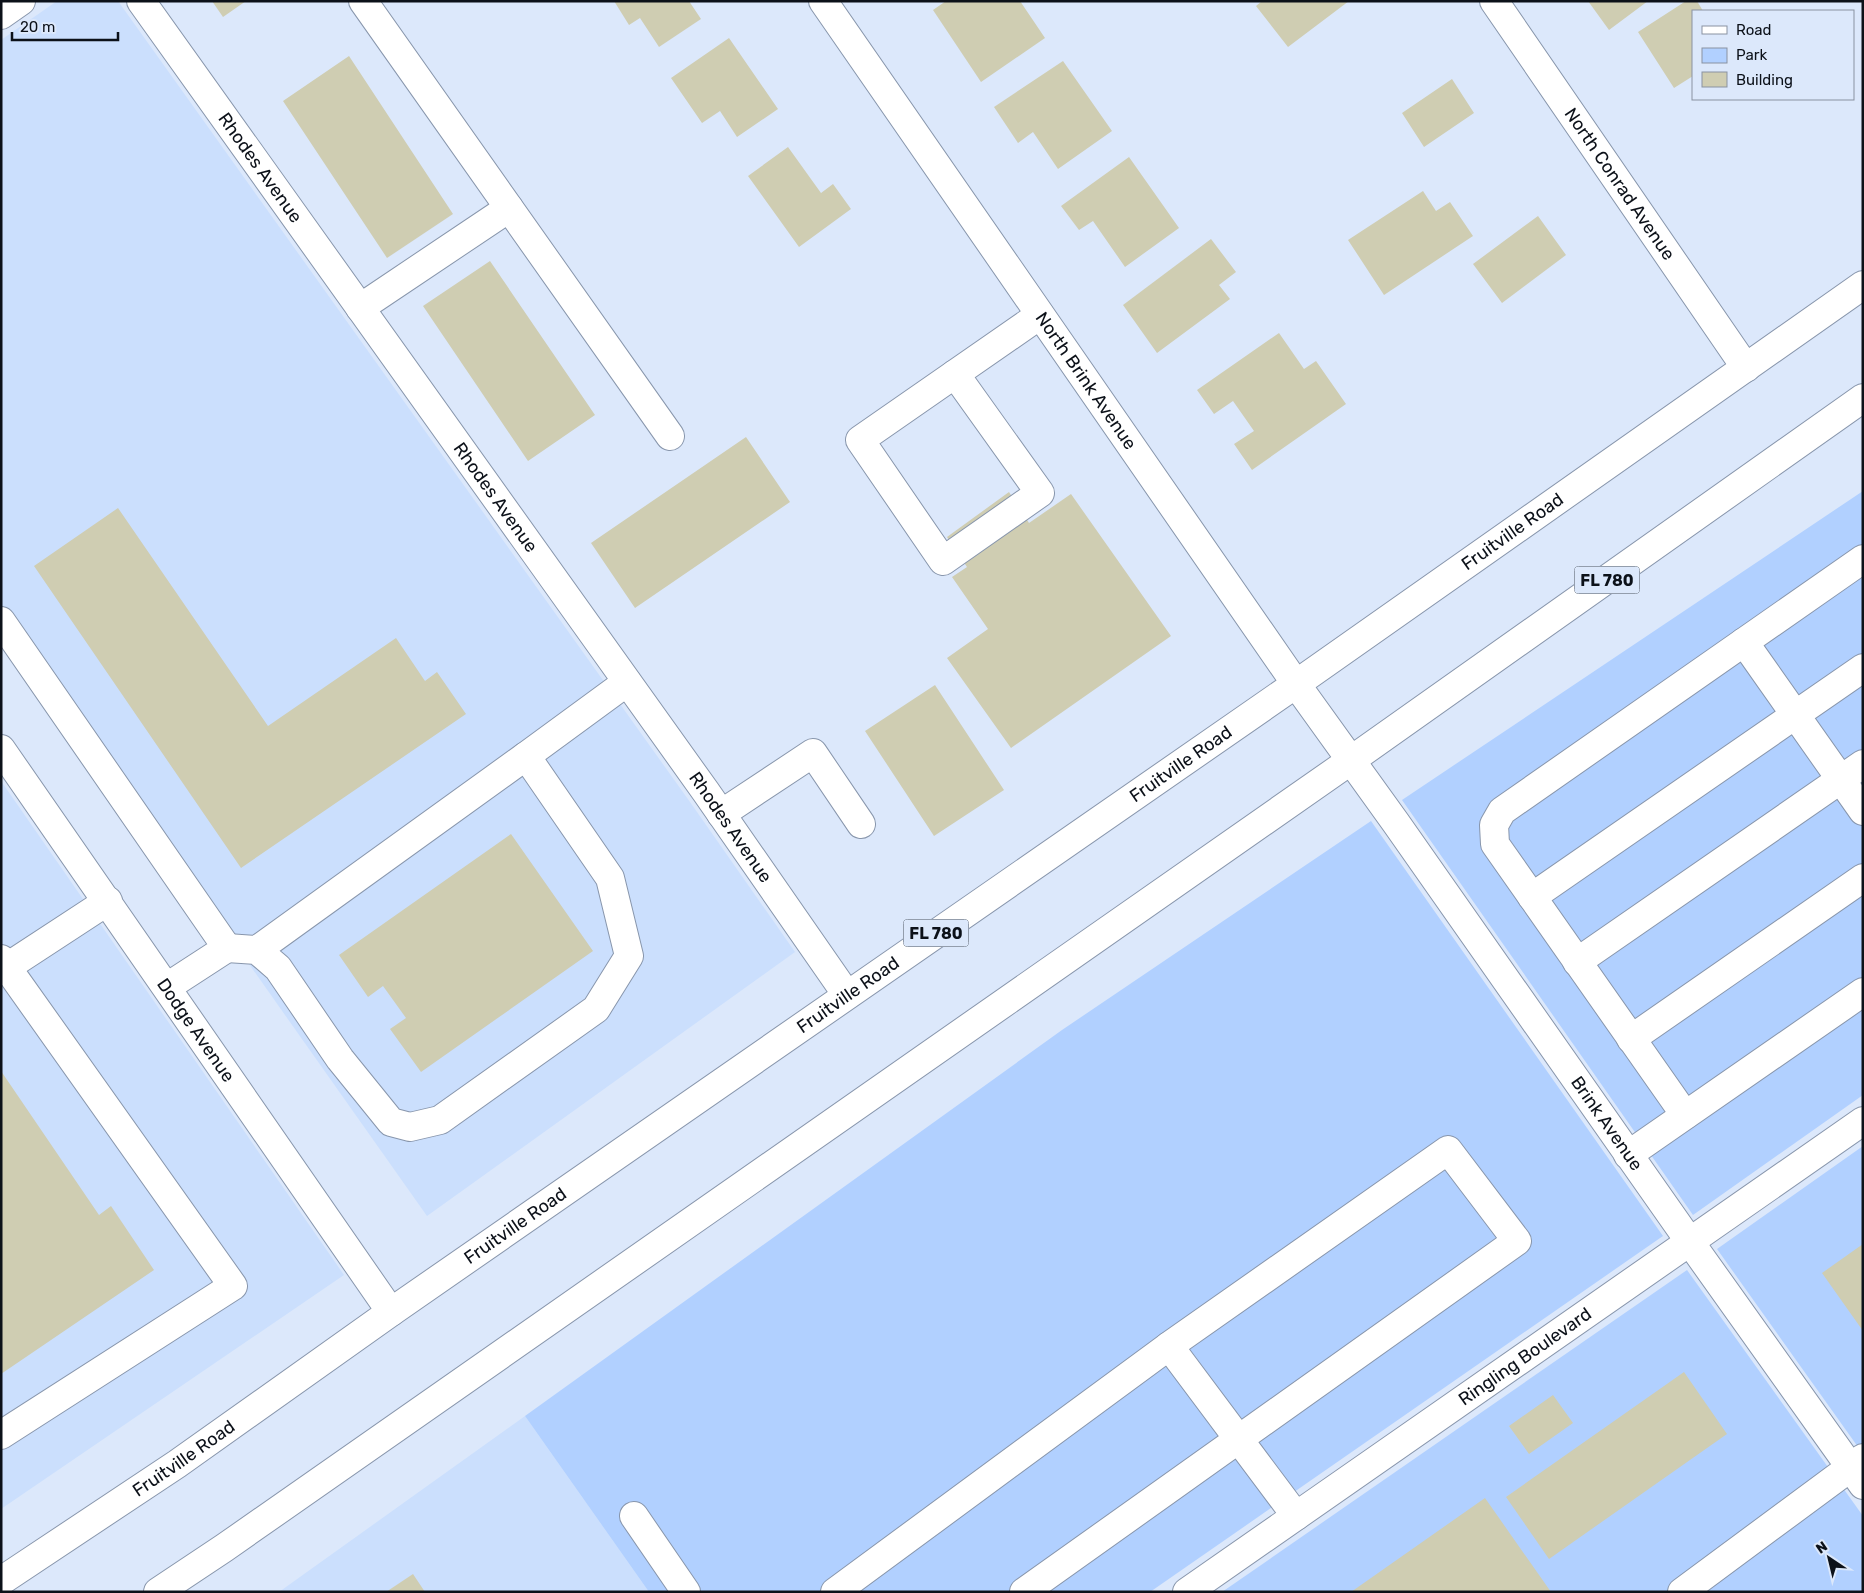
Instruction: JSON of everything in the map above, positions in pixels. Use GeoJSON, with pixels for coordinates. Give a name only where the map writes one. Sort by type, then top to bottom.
{"type":"FeatureCollection","features":[{"type":"Feature","properties":{"kind":"street"},"geometry":{"type":"LineString","coordinates":[[1,15],[21,1]]}},
{"type":"Feature","properties":{"kind":"street","name":"Rhodes Avenue"},"geometry":{"type":"LineString","coordinates":[[141,1],[721,814],[847,995]]}},
{"type":"Feature","properties":{"kind":"street"},"geometry":{"type":"LineString","coordinates":[[363,1],[670,436]]}},
{"type":"Feature","properties":{"kind":"street","name":"North Brink Avenue"},"geometry":{"type":"LineString","coordinates":[[823,1],[1350,761]]}},
{"type":"Feature","properties":{"kind":"street","name":"North Conrad Avenue"},"geometry":{"type":"LineString","coordinates":[[1494,1],[1746,368]]}},
{"type":"Feature","properties":{"kind":"street"},"geometry":{"type":"LineString","coordinates":[[360,308],[508,208]]}},
{"type":"Feature","properties":{"kind":"street","name":"Fruitville Road"},"geometry":{"type":"LineString","coordinates":[[3,1577],[177,1464],[391,1312],[1296,684],[1863,285]]}},
{"type":"Feature","properties":{"kind":"street"},"geometry":{"type":"LineString","coordinates":[[955,374],[1040,493],[942,561],[860,440],[955,374],[1040,315]]}},
{"type":"Feature","properties":{"kind":"street","name":"FL 780"},"geometry":{"type":"LineString","coordinates":[[158,1592],[224,1548],[1350,761],[1863,398]]}},
{"type":"Feature","properties":{"kind":"street"},"geometry":{"type":"LineString","coordinates":[[1685,1115],[1494,844],[1494,826],[1502,812],[1863,559]]}},
{"type":"Feature","properties":{"kind":"street"},"geometry":{"type":"LineString","coordinates":[[1,621],[227,948]]}},
{"type":"Feature","properties":{"kind":"street"},"geometry":{"type":"LineString","coordinates":[[1744,642],[1863,811]]}},
{"type":"Feature","properties":{"kind":"street"},"geometry":{"type":"LineString","coordinates":[[1532,897],[1863,668]]}},
{"type":"Feature","properties":{"kind":"street"},"geometry":{"type":"LineString","coordinates":[[257,950],[627,682]]}},
{"type":"Feature","properties":{"kind":"street","name":"Dodge Avenue"},"geometry":{"type":"LineString","coordinates":[[1,749],[391,1312]]}},
{"type":"Feature","properties":{"kind":"street"},"geometry":{"type":"LineString","coordinates":[[721,814],[813,753],[861,824]]}},
{"type":"Feature","properties":{"kind":"street"},"geometry":{"type":"LineString","coordinates":[[167,987],[227,948],[257,950],[278,968],[340,1059],[391,1122],[410,1126],[440,1120],[596,1009],[629,956],[610,878],[526,756]]}},
{"type":"Feature","properties":{"kind":"street","name":"Brink Avenue"},"geometry":{"type":"LineString","coordinates":[[1350,761],[1402,831],[1690,1242],[1858,1470]]}},
{"type":"Feature","properties":{"kind":"street"},"geometry":{"type":"LineString","coordinates":[[1577,962],[1863,764]]}},
{"type":"Feature","properties":{"kind":"street"},"geometry":{"type":"LineString","coordinates":[[1631,1039],[1863,878]]}},
{"type":"Feature","properties":{"kind":"street"},"geometry":{"type":"LineString","coordinates":[[1,1436],[233,1286],[3,966],[108,901]]}},
{"type":"Feature","properties":{"kind":"street"},"geometry":{"type":"LineString","coordinates":[[1628,1155],[1863,992]]}},
{"type":"Feature","properties":{"kind":"street","name":"Ringling Boulevard"},"geometry":{"type":"LineString","coordinates":[[1187,1592],[1863,1121]]}},
{"type":"Feature","properties":{"kind":"street"},"geometry":{"type":"LineString","coordinates":[[835,1592],[1169,1346],[1448,1150],[1517,1242],[1024,1592]]}},
{"type":"Feature","properties":{"kind":"street"},"geometry":{"type":"LineString","coordinates":[[1169,1346],[1296,1516]]}},
{"type":"Feature","properties":{"kind":"street"},"geometry":{"type":"LineString","coordinates":[[1682,1592],[1858,1470]]}},
{"type":"Feature","properties":{"kind":"street"},"geometry":{"type":"LineString","coordinates":[[634,1516],[686,1592]]}},
{"type":"Feature","properties":{"kind":"shaded area"},"geometry":{"type":"Polygon","coordinates":[[[57,1],[118,1],[795,952],[427,1216],[1,613],[1,40],[57,1]]]}},
{"type":"Feature","properties":{"kind":"shaded area"},"geometry":{"type":"Polygon","coordinates":[[[1,781],[344,1275],[1,1509],[1,781]]]}},
{"type":"Feature","properties":{"kind":"shaded area"},"geometry":{"type":"Polygon","coordinates":[[[525,1416],[649,1592],[279,1592],[525,1416]]]}},
{"type":"Feature","properties":{"kind":"green space"},"geometry":{"type":"Polygon","coordinates":[[[1863,491],[1863,1095],[1693,1215],[1402,800],[1863,491]]]}},
{"type":"Feature","properties":{"kind":"green space"},"geometry":{"type":"Polygon","coordinates":[[[1371,821],[1663,1236],[1150,1592],[649,1592],[525,1416],[1062,1030],[1371,821]]]}},
{"type":"Feature","properties":{"kind":"green space"},"geometry":{"type":"Polygon","coordinates":[[[1863,1146],[1863,1454],[1717,1249],[1863,1146]]]}},
{"type":"Feature","properties":{"kind":"green space"},"geometry":{"type":"Polygon","coordinates":[[[1687,1270],[1863,1516],[1863,1592],[1222,1592],[1687,1270]]]}},
{"type":"Feature","properties":{"kind":"building"},"geometry":{"type":"Polygon","coordinates":[[[212,1],[246,1],[223,17],[212,1]]]}},
{"type":"Feature","properties":{"kind":"building"},"geometry":{"type":"Polygon","coordinates":[[[614,1],[689,1],[701,19],[659,47],[640,18],[629,25],[614,1]]]}},
{"type":"Feature","properties":{"kind":"building"},"geometry":{"type":"Polygon","coordinates":[[[946,1],[1020,1],[1045,38],[981,82],[933,10],[946,1]]]}},
{"type":"Feature","properties":{"kind":"building"},"geometry":{"type":"Polygon","coordinates":[[[1262,1],[1349,1],[1288,47],[1256,6],[1262,1]]]}},
{"type":"Feature","properties":{"kind":"building"},"geometry":{"type":"Polygon","coordinates":[[[1588,1],[1648,1],[1609,30],[1588,1]]]}},
{"type":"Feature","properties":{"kind":"building"},"geometry":{"type":"Polygon","coordinates":[[[1686,1],[1697,1],[1702,10],[1692,10],[1692,77],[1674,88],[1638,32],[1686,1]]]}},
{"type":"Feature","properties":{"kind":"building"},"geometry":{"type":"Polygon","coordinates":[[[729,38],[778,109],[737,137],[720,111],[702,123],[671,78],[729,38]]]}},
{"type":"Feature","properties":{"kind":"building"},"geometry":{"type":"Polygon","coordinates":[[[349,56],[453,214],[387,258],[283,101],[349,56]]]}},
{"type":"Feature","properties":{"kind":"building"},"geometry":{"type":"Polygon","coordinates":[[[1063,61],[1112,131],[1058,169],[1033,132],[1018,143],[994,107],[1063,61]]]}},
{"type":"Feature","properties":{"kind":"building"},"geometry":{"type":"Polygon","coordinates":[[[1452,79],[1474,113],[1424,147],[1402,113],[1452,79]]]}},
{"type":"Feature","properties":{"kind":"building"},"geometry":{"type":"Polygon","coordinates":[[[788,147],[821,193],[833,184],[851,209],[799,247],[748,176],[788,147]]]}},
{"type":"Feature","properties":{"kind":"building"},"geometry":{"type":"Polygon","coordinates":[[[1129,157],[1179,228],[1125,267],[1093,221],[1079,230],[1061,206],[1129,157]]]}},
{"type":"Feature","properties":{"kind":"building"},"geometry":{"type":"Polygon","coordinates":[[[1423,191],[1436,211],[1450,202],[1473,236],[1384,295],[1348,240],[1423,191]]]}},
{"type":"Feature","properties":{"kind":"building"},"geometry":{"type":"Polygon","coordinates":[[[1538,216],[1566,255],[1502,303],[1473,264],[1538,216]]]}},
{"type":"Feature","properties":{"kind":"building"},"geometry":{"type":"Polygon","coordinates":[[[1211,239],[1236,272],[1219,285],[1230,299],[1157,353],[1123,305],[1211,239]]]}},
{"type":"Feature","properties":{"kind":"building"},"geometry":{"type":"Polygon","coordinates":[[[490,261],[595,415],[528,461],[423,306],[490,261]]]}},
{"type":"Feature","properties":{"kind":"building"},"geometry":{"type":"Polygon","coordinates":[[[1279,333],[1304,369],[1316,361],[1346,404],[1252,470],[1234,444],[1254,431],[1233,401],[1214,414],[1197,390],[1279,333]]]}},
{"type":"Feature","properties":{"kind":"building"},"geometry":{"type":"Polygon","coordinates":[[[746,437],[790,502],[635,608],[591,543],[746,437]]]}},
{"type":"Feature","properties":{"kind":"building"},"geometry":{"type":"Polygon","coordinates":[[[1009,492],[1029,523],[1071,494],[1171,636],[1011,748],[947,658],[988,629],[952,577],[967,567],[947,537],[1009,492]]]}},
{"type":"Feature","properties":{"kind":"building"},"geometry":{"type":"Polygon","coordinates":[[[118,508],[268,726],[396,638],[425,681],[437,672],[466,714],[241,868],[34,566],[118,508]]]}},
{"type":"Feature","properties":{"kind":"building"},"geometry":{"type":"Polygon","coordinates":[[[935,685],[1004,790],[934,836],[865,731],[935,685]]]}},
{"type":"Feature","properties":{"kind":"building"},"geometry":{"type":"Polygon","coordinates":[[[511,834],[593,951],[421,1072],[390,1029],[406,1018],[383,986],[368,997],[339,955],[511,834]]]}},
{"type":"Feature","properties":{"kind":"building"},"geometry":{"type":"Polygon","coordinates":[[[1,1071],[99,1215],[111,1206],[154,1270],[1,1374],[1,1071]]]}},
{"type":"Feature","properties":{"kind":"building"},"geometry":{"type":"Polygon","coordinates":[[[1863,1244],[1863,1331],[1822,1273],[1863,1244]]]}},
{"type":"Feature","properties":{"kind":"building"},"geometry":{"type":"Polygon","coordinates":[[[1684,1372],[1727,1434],[1549,1559],[1506,1497],[1684,1372]]]}},
{"type":"Feature","properties":{"kind":"building"},"geometry":{"type":"Polygon","coordinates":[[[1553,1395],[1573,1423],[1529,1454],[1509,1426],[1553,1395]]]}},
{"type":"Feature","properties":{"kind":"building"},"geometry":{"type":"Polygon","coordinates":[[[1485,1498],[1551,1592],[1351,1592],[1485,1498]]]}},
{"type":"Feature","properties":{"kind":"building"},"geometry":{"type":"Polygon","coordinates":[[[413,1574],[425,1592],[386,1592],[413,1574]]]}}]}
